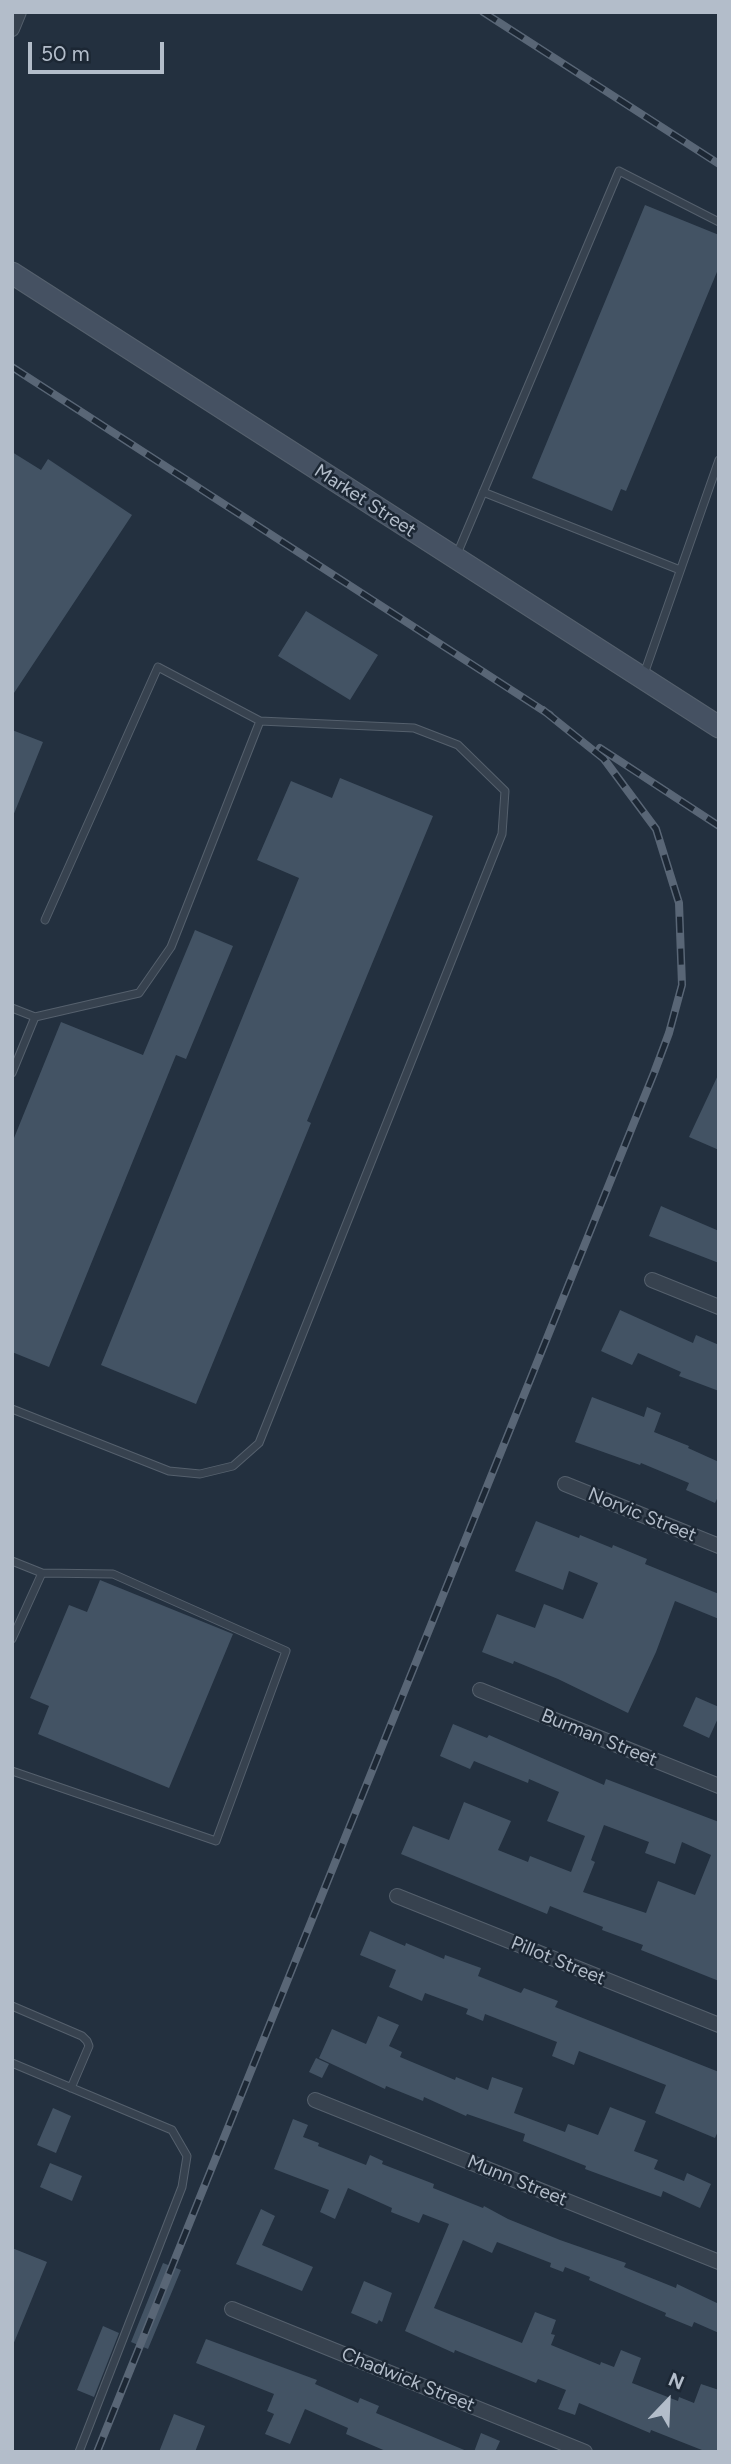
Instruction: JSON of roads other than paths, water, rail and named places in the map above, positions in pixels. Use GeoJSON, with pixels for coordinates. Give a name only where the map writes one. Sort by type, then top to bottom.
{"type":"FeatureCollection","features":[{"type":"Feature","properties":{"kind":"main road","name":"Market Street"},"geometry":{"type":"LineString","coordinates":[[12,273],[719,727]]}},
{"type":"Feature","properties":{"kind":"street"},"geometry":{"type":"LineString","coordinates":[[12,29],[19,12]]}},
{"type":"Feature","properties":{"kind":"street"},"geometry":{"type":"LineString","coordinates":[[652,1280],[719,1307]]}},
{"type":"Feature","properties":{"kind":"street","name":"Norvic Street"},"geometry":{"type":"LineString","coordinates":[[565,1484],[719,1546]]}},
{"type":"Feature","properties":{"kind":"street","name":"Burman Street"},"geometry":{"type":"LineString","coordinates":[[480,1690],[719,1786]]}},
{"type":"Feature","properties":{"kind":"street","name":"Pillot Street"},"geometry":{"type":"LineString","coordinates":[[397,1896],[719,2025]]}},
{"type":"Feature","properties":{"kind":"street","name":"Munn Street"},"geometry":{"type":"LineString","coordinates":[[315,2101],[719,2262]]}},
{"type":"Feature","properties":{"kind":"street","name":"Chadwick Street"},"geometry":{"type":"LineString","coordinates":[[232,2309],[585,2452]]}},
{"type":"Feature","properties":{"kind":"lane"},"geometry":{"type":"LineString","coordinates":[[455,558],[620,171],[719,222]]}},
{"type":"Feature","properties":{"kind":"lane"},"geometry":{"type":"LineString","coordinates":[[642,678],[719,460]]}},
{"type":"Feature","properties":{"kind":"lane"},"geometry":{"type":"LineString","coordinates":[[483,492],[680,570]]}},
{"type":"Feature","properties":{"kind":"lane"},"geometry":{"type":"LineString","coordinates":[[12,1409],[170,1471],[200,1474],[233,1466],[259,1443],[502,834],[505,791],[458,745],[414,728],[260,722],[158,667],[45,920]]}},
{"type":"Feature","properties":{"kind":"lane"},"geometry":{"type":"LineString","coordinates":[[12,1008],[35,1017],[139,993],[171,947],[260,722]]}},
{"type":"Feature","properties":{"kind":"lane"},"geometry":{"type":"LineString","coordinates":[[12,1073],[35,1017]]}},
{"type":"Feature","properties":{"kind":"lane"},"geometry":{"type":"LineString","coordinates":[[12,1561],[42,1573],[113,1574],[286,1651],[216,1842],[12,1771]]}},
{"type":"Feature","properties":{"kind":"lane"},"geometry":{"type":"LineString","coordinates":[[12,1639],[42,1573]]}},
{"type":"Feature","properties":{"kind":"lane"},"geometry":{"type":"LineString","coordinates":[[12,2006],[82,2036],[87,2041],[89,2046],[71,2088]]}},
{"type":"Feature","properties":{"kind":"lane"},"geometry":{"type":"LineString","coordinates":[[12,2063],[172,2130],[187,2156],[182,2187],[79,2452]]}},
{"type":"Feature","properties":{"kind":"railway"},"geometry":{"type":"LineString","coordinates":[[483,12],[719,164]]}},
{"type":"Feature","properties":{"kind":"railway"},"geometry":{"type":"LineString","coordinates":[[12,367],[550,715]]}},
{"type":"Feature","properties":{"kind":"railway"},"geometry":{"type":"LineString","coordinates":[[97,2452],[654,1073],[669,1033],[682,985],[679,903],[656,829],[604,759],[543,710]]}},
{"type":"Feature","properties":{"kind":"railway"},"geometry":{"type":"LineString","coordinates":[[600,748],[719,826]]}}]}
